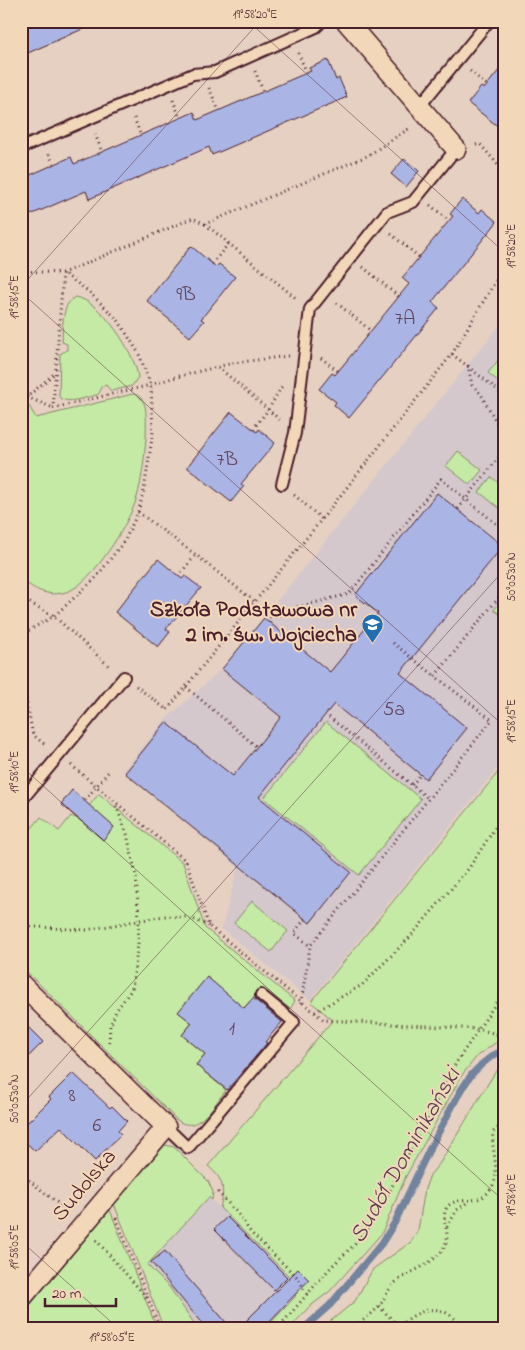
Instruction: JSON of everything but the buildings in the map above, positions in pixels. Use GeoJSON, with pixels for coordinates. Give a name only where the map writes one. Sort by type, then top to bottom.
{"type":"FeatureCollection","features":[{"type":"Feature","properties":{"kind":"street"},"geometry":{"type":"LineString","coordinates":[[346,21],[456,149]]}},
{"type":"Feature","properties":{"kind":"street"},"geometry":{"type":"LineString","coordinates":[[21,984],[166,1127]]}},
{"type":"Feature","properties":{"kind":"street","name":"Sudolska"},"geometry":{"type":"LineString","coordinates":[[21,1299],[166,1127]]}},
{"type":"Feature","properties":{"kind":"lane"},"geometry":{"type":"LineString","coordinates":[[21,148],[192,74],[215,72],[292,39],[316,27],[322,21]]}},
{"type":"Feature","properties":{"kind":"lane"},"geometry":{"type":"LineString","coordinates":[[423,112],[457,60],[488,21]]}},
{"type":"Feature","properties":{"kind":"lane"},"geometry":{"type":"LineString","coordinates":[[282,484],[295,433],[310,309],[387,212],[413,202],[456,149]]}},
{"type":"Feature","properties":{"kind":"lane"},"geometry":{"type":"LineString","coordinates":[[21,801],[124,677]]}},
{"type":"Feature","properties":{"kind":"lane"},"geometry":{"type":"LineString","coordinates":[[166,1127],[188,1148],[294,1022],[261,995]]}},
{"type":"Feature","properties":{"kind":"path"},"geometry":{"type":"LineString","coordinates":[[292,39],[307,73]]}},
{"type":"Feature","properties":{"kind":"path"},"geometry":{"type":"LineString","coordinates":[[457,60],[487,86]]}},
{"type":"Feature","properties":{"kind":"path"},"geometry":{"type":"LineString","coordinates":[[205,224],[367,156],[423,112]]}},
{"type":"Feature","properties":{"kind":"path"},"geometry":{"type":"LineString","coordinates":[[456,149],[480,144],[504,172]]}},
{"type":"Feature","properties":{"kind":"path"},"geometry":{"type":"LineString","coordinates":[[418,196],[449,221]]}},
{"type":"Feature","properties":{"kind":"path"},"geometry":{"type":"LineString","coordinates":[[21,270],[63,273],[192,218],[205,224],[310,309]]}},
{"type":"Feature","properties":{"kind":"path"},"geometry":{"type":"LineString","coordinates":[[378,223],[419,258]]}},
{"type":"Feature","properties":{"kind":"path"},"geometry":{"type":"LineString","coordinates":[[212,264],[229,243]]}},
{"type":"Feature","properties":{"kind":"path"},"geometry":{"type":"LineString","coordinates":[[351,257],[399,297]]}},
{"type":"Feature","properties":{"kind":"path"},"geometry":{"type":"LineString","coordinates":[[21,598],[54,616],[107,665],[167,710],[322,519],[452,354],[504,267]]}},
{"type":"Feature","properties":{"kind":"path"},"geometry":{"type":"LineString","coordinates":[[53,408],[63,273]]}},
{"type":"Feature","properties":{"kind":"path"},"geometry":{"type":"LineString","coordinates":[[21,635],[54,616],[95,580],[125,540],[138,512],[144,490],[153,432],[151,386],[138,352],[118,320],[88,292],[63,273]]}},
{"type":"Feature","properties":{"kind":"path"},"geometry":{"type":"LineString","coordinates":[[323,292],[371,331]]}},
{"type":"Feature","properties":{"kind":"path"},"geometry":{"type":"LineString","coordinates":[[28,397],[53,408],[151,386],[172,378],[234,363],[304,354]]}},
{"type":"Feature","properties":{"kind":"path"},"geometry":{"type":"LineString","coordinates":[[452,354],[504,396]]}},
{"type":"Feature","properties":{"kind":"path"},"geometry":{"type":"LineString","coordinates":[[468,365],[472,385],[482,394],[504,436]]}},
{"type":"Feature","properties":{"kind":"path"},"geometry":{"type":"LineString","coordinates":[[217,367],[268,410]]}},
{"type":"Feature","properties":{"kind":"path"},"geometry":{"type":"LineString","coordinates":[[253,429],[268,410],[286,380],[294,374],[301,372]]}},
{"type":"Feature","properties":{"kind":"path"},"geometry":{"type":"LineString","coordinates":[[21,400],[28,397],[55,373]]}},
{"type":"Feature","properties":{"kind":"path"},"geometry":{"type":"LineString","coordinates":[[458,510],[504,451]]}},
{"type":"Feature","properties":{"kind":"path"},"geometry":{"type":"LineString","coordinates":[[269,622],[272,618],[298,607],[349,594],[442,479],[504,530]]}},
{"type":"Feature","properties":{"kind":"path"},"geometry":{"type":"LineString","coordinates":[[282,484],[322,519]]}},
{"type":"Feature","properties":{"kind":"path"},"geometry":{"type":"LineString","coordinates":[[138,512],[255,602]]}},
{"type":"Feature","properties":{"kind":"path"},"geometry":{"type":"LineString","coordinates":[[178,576],[196,555]]}},
{"type":"Feature","properties":{"kind":"path"},"geometry":{"type":"LineString","coordinates":[[435,676],[504,591]]}},
{"type":"Feature","properties":{"kind":"path"},"geometry":{"type":"LineString","coordinates":[[245,615],[267,614],[272,618]]}},
{"type":"Feature","properties":{"kind":"path"},"geometry":{"type":"LineString","coordinates":[[294,1022],[302,1002],[310,946],[492,720],[394,643]]}},
{"type":"Feature","properties":{"kind":"path"},"geometry":{"type":"LineString","coordinates":[[21,674],[33,736],[60,756],[186,861],[209,926]]}},
{"type":"Feature","properties":{"kind":"path"},"geometry":{"type":"LineString","coordinates":[[186,687],[257,746]]}},
{"type":"Feature","properties":{"kind":"path"},"geometry":{"type":"LineString","coordinates":[[329,717],[429,799]]}},
{"type":"Feature","properties":{"kind":"path"},"geometry":{"type":"LineString","coordinates":[[84,800],[109,771]]}},
{"type":"Feature","properties":{"kind":"path"},"geometry":{"type":"LineString","coordinates":[[412,785],[421,774]]}},
{"type":"Feature","properties":{"kind":"path"},"geometry":{"type":"LineString","coordinates":[[109,1045],[110,1026],[116,1011],[128,996],[133,984],[139,920],[134,867],[127,834],[115,802]]}},
{"type":"Feature","properties":{"kind":"path"},"geometry":{"type":"LineString","coordinates":[[315,1012],[362,985],[410,938],[469,868],[504,814]]}},
{"type":"Feature","properties":{"kind":"path"},"geometry":{"type":"LineString","coordinates":[[21,926],[86,930],[164,916],[188,917],[209,926],[324,1020],[478,1029],[504,1036]]}},
{"type":"Feature","properties":{"kind":"path"},"geometry":{"type":"LineString","coordinates":[[305,919],[294,933],[310,946]]}},
{"type":"Feature","properties":{"kind":"path"},"geometry":{"type":"LineString","coordinates":[[277,1329],[368,1228],[384,1202],[456,1063],[504,991]]}},
{"type":"Feature","properties":{"kind":"path"},"geometry":{"type":"LineString","coordinates":[[351,1329],[380,1306],[396,1282],[425,1264],[442,1249],[447,1241],[446,1208],[456,1202],[480,1199],[491,1190],[494,1184],[496,1161],[493,1135],[495,1129],[504,1126]]}},
{"type":"Feature","properties":{"kind":"path"},"geometry":{"type":"LineString","coordinates":[[21,1174],[84,1224],[149,1300]]}},
{"type":"Feature","properties":{"kind":"path"},"geometry":{"type":"LineString","coordinates":[[218,1192],[240,1215],[251,1233],[298,1278],[307,1294]]}},
{"type":"Feature","properties":{"kind":"path"},"geometry":{"type":"LineString","coordinates":[[108,1195],[160,1329]]}},
{"type":"Feature","properties":{"kind":"path"},"geometry":{"type":"LineString","coordinates":[[447,1227],[457,1210],[468,1202]]}},
{"type":"Feature","properties":{"kind":"path"},"geometry":{"type":"LineString","coordinates":[[380,1306],[398,1328],[417,1313],[435,1310],[450,1314],[464,1329]]}},
{"type":"Feature","properties":{"kind":"shaded area","name":"Szkoła Podstawowa nr 2 im. św. Wojciecha"},"geometry":{"type":"Polygon","coordinates":[[[504,320],[504,760],[310,1000],[222,929],[238,867],[123,772],[164,721],[222,669],[504,320]]]}},
{"type":"Feature","properties":{"kind":"shaded area"},"geometry":{"type":"Polygon","coordinates":[[[209,1197],[291,1278],[297,1288],[295,1297],[265,1329],[198,1329],[170,1288],[147,1265],[209,1197]]]}},
{"type":"Feature","properties":{"kind":"green space"},"geometry":{"type":"Polygon","coordinates":[[[75,297],[85,300],[106,317],[124,342],[131,355],[138,377],[132,386],[111,391],[106,385],[101,387],[97,395],[77,400],[67,400],[59,397],[60,354],[67,350],[67,344],[62,342],[64,317],[67,305],[75,297]]]}},
{"type":"Feature","properties":{"kind":"green space"},"geometry":{"type":"Polygon","coordinates":[[[504,353],[504,386],[488,373],[504,353]]]}},
{"type":"Feature","properties":{"kind":"green space"},"geometry":{"type":"Polygon","coordinates":[[[133,394],[142,400],[145,406],[146,426],[141,480],[132,511],[109,551],[78,585],[69,591],[56,594],[37,590],[21,578],[21,406],[29,406],[36,418],[133,394]]]}},
{"type":"Feature","properties":{"kind":"green space"},"geometry":{"type":"Polygon","coordinates":[[[458,451],[482,470],[470,485],[446,466],[458,451]]]}},
{"type":"Feature","properties":{"kind":"green space"},"geometry":{"type":"Polygon","coordinates":[[[491,477],[504,487],[503,511],[479,492],[491,477]]]}},
{"type":"Feature","properties":{"kind":"green space"},"geometry":{"type":"Polygon","coordinates":[[[504,597],[504,617],[494,610],[504,597]]]}},
{"type":"Feature","properties":{"kind":"green space"},"geometry":{"type":"Polygon","coordinates":[[[326,722],[421,799],[359,875],[264,798],[326,722]]]}},
{"type":"Feature","properties":{"kind":"green space"},"geometry":{"type":"Polygon","coordinates":[[[504,765],[504,1037],[478,1055],[462,1075],[406,1176],[382,1233],[330,1291],[308,1308],[289,1329],[265,1329],[295,1297],[297,1288],[291,1278],[220,1208],[222,1185],[217,1175],[208,1166],[333,1020],[311,1002],[504,765]]]}},
{"type":"Feature","properties":{"kind":"green space"},"geometry":{"type":"Polygon","coordinates":[[[99,794],[183,863],[205,928],[295,1001],[290,1009],[262,988],[244,1008],[179,1012],[192,1023],[183,1034],[205,1054],[196,1065],[226,1090],[205,1116],[192,1124],[185,1124],[177,1120],[21,966],[21,841],[41,817],[59,831],[71,816],[78,819],[99,794]]]}},
{"type":"Feature","properties":{"kind":"green space"},"geometry":{"type":"Polygon","coordinates":[[[252,901],[288,931],[271,952],[234,923],[252,901]]]}},
{"type":"Feature","properties":{"kind":"green space"},"geometry":{"type":"Polygon","coordinates":[[[504,1063],[504,1329],[321,1329],[355,1301],[373,1269],[411,1242],[418,1230],[425,1189],[430,1175],[440,1163],[494,1074],[504,1063]]]}},
{"type":"Feature","properties":{"kind":"green space"},"geometry":{"type":"Polygon","coordinates":[[[165,1145],[174,1147],[208,1181],[213,1192],[212,1200],[209,1197],[147,1265],[170,1288],[198,1329],[164,1329],[114,1204],[165,1145]]]}},
{"type":"Feature","properties":{"kind":"green space"},"geometry":{"type":"Polygon","coordinates":[[[110,1210],[157,1329],[21,1329],[21,1316],[110,1210]]]}},
{"type":"Feature","properties":{"kind":"waterway","name":"Sudół Dominikański"},"geometry":{"type":"LineString","coordinates":[[303,1329],[330,1305],[382,1243],[395,1222],[428,1152],[461,1090],[482,1064],[504,1050]]}},
{"type":"Feature","properties":{"kind":"place","name":"Szkoła Podstawowa nr 2 im. św. Wojciecha"},"geometry":{"type":"Point","coordinates":[373,643]}}]}
